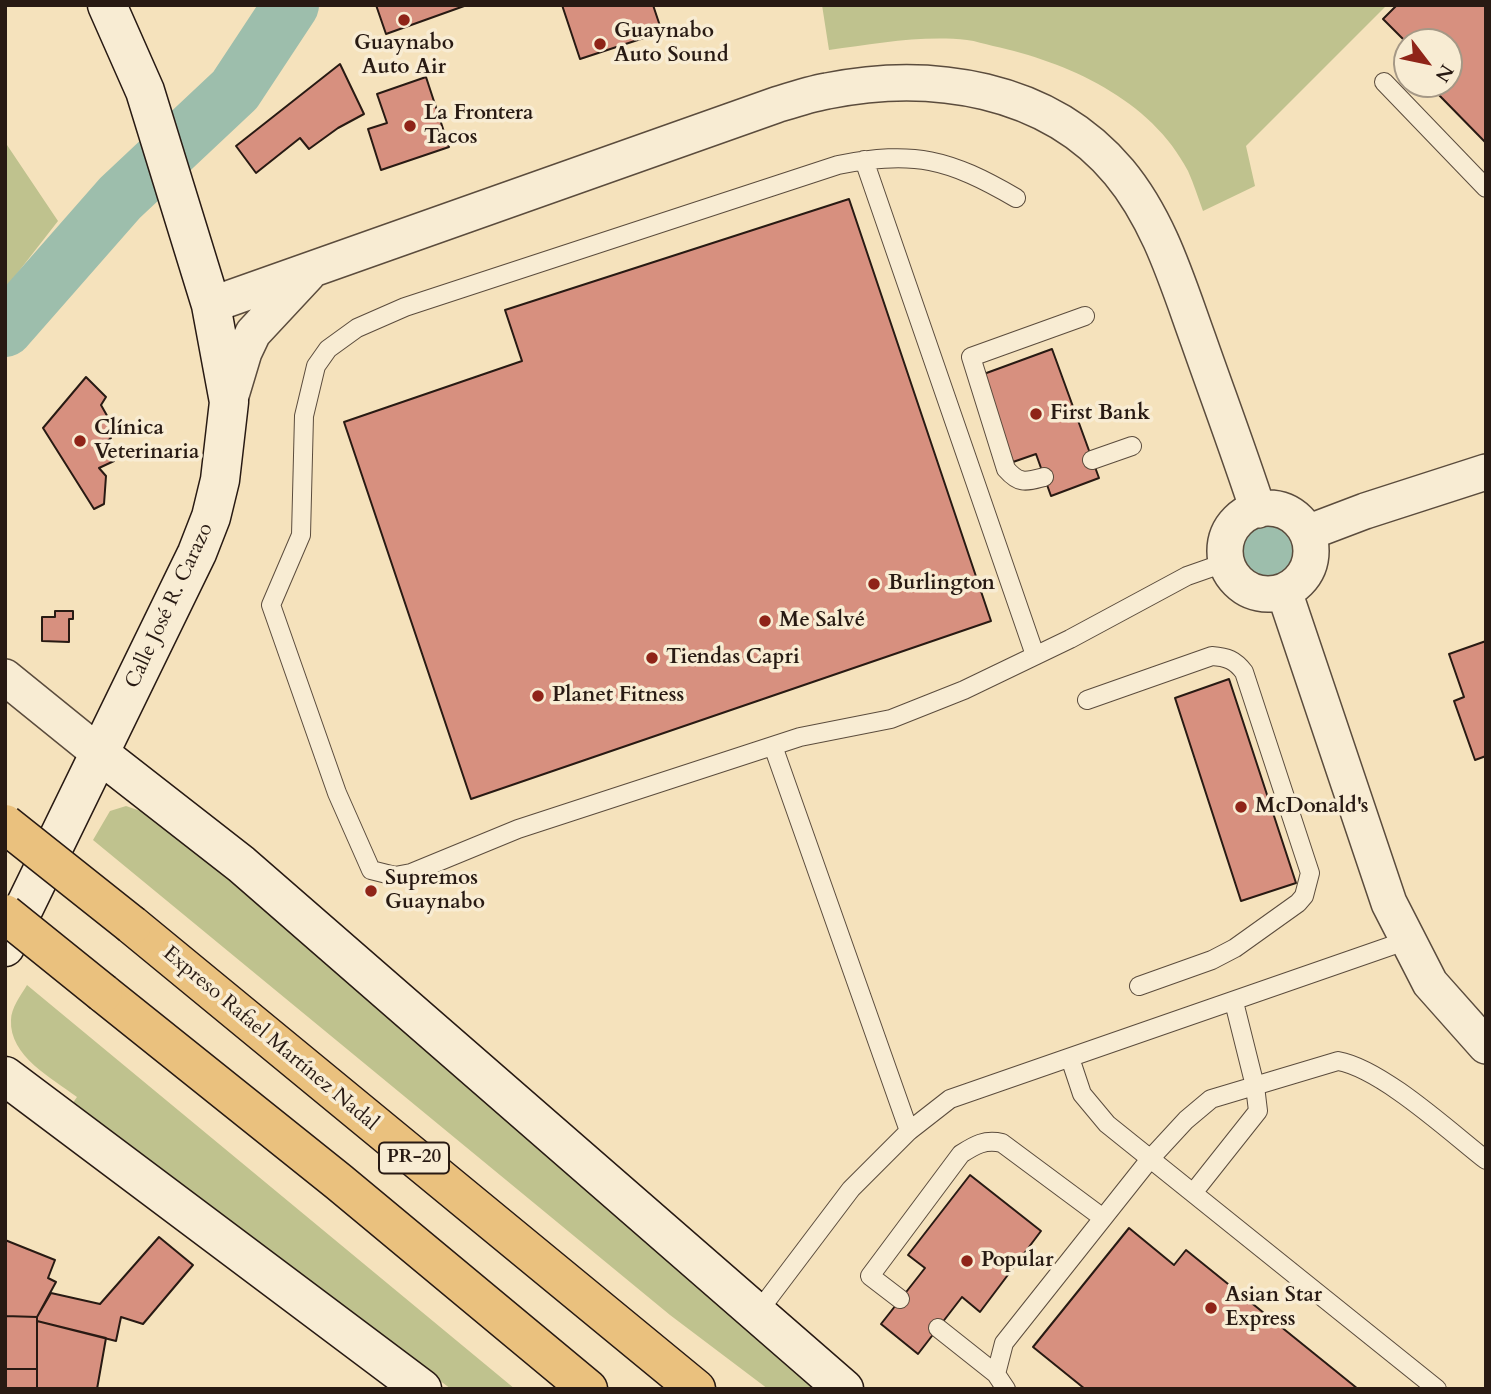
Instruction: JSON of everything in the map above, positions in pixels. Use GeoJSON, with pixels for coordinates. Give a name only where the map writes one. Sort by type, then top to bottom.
{"type":"FeatureCollection","features":[{"type":"Feature","properties":{"kind":"highway","name":"Expreso Rafael Martínez Nadal"},"geometry":{"type":"LineString","coordinates":[[5,824],[132,925],[696,1389]]}},
{"type":"Feature","properties":{"kind":"highway"},"geometry":{"type":"LineString","coordinates":[[5,914],[339,1182],[589,1389]]}},
{"type":"Feature","properties":{"kind":"street","name":"Calle José R. Carazo"},"geometry":{"type":"LineString","coordinates":[[5,947],[197,553],[220,480],[229,402],[211,305],[145,91],[107,5]]}},
{"type":"Feature","properties":{"kind":"street"},"geometry":{"type":"LineString","coordinates":[[211,305],[776,105],[827,91],[915,82],[966,86],[1034,106],[1092,144],[1120,173],[1152,221],[1172,266],[1258,510]]}},
{"type":"Feature","properties":{"kind":"street"},"geometry":{"type":"LineString","coordinates":[[229,402],[244,352],[253,333],[314,268]]}},
{"type":"Feature","properties":{"kind":"street"},"geometry":{"type":"LineString","coordinates":[[1307,533],[1365,511],[1486,472]]}},
{"type":"Feature","properties":{"kind":"street"},"geometry":{"type":"LineString","coordinates":[[1272,508],[1296,518],[1307,533],[1311,554],[1308,567],[1302,579],[1284,591],[1266,594],[1252,591],[1241,585],[1232,574],[1227,562],[1228,536],[1235,524],[1246,515],[1272,508]]}},
{"type":"Feature","properties":{"kind":"street"},"geometry":{"type":"LineString","coordinates":[[1284,591],[1389,903],[1430,983],[1486,1046]]}},
{"type":"Feature","properties":{"kind":"street"},"geometry":{"type":"LineString","coordinates":[[5,677],[242,864],[844,1389]]}},
{"type":"Feature","properties":{"kind":"street"},"geometry":{"type":"LineString","coordinates":[[5,1076],[422,1389]]}},
{"type":"Feature","properties":{"kind":"lane"},"geometry":{"type":"LineString","coordinates":[[1384,82],[1486,188]]}},
{"type":"Feature","properties":{"kind":"lane"},"geometry":{"type":"LineString","coordinates":[[1016,198],[947,164],[881,157],[838,165],[405,307],[356,328],[328,349],[316,366],[304,416],[301,535],[271,605],[337,793],[371,870],[395,876],[411,873],[518,829],[800,737],[891,719],[964,690],[1101,624],[1187,576],[1227,562]]}},
{"type":"Feature","properties":{"kind":"lane"},"geometry":{"type":"LineString","coordinates":[[864,160],[1035,655]]}},
{"type":"Feature","properties":{"kind":"lane"},"geometry":{"type":"LineString","coordinates":[[1044,477],[1026,482],[1014,478],[1006,469],[971,357],[1085,316]]}},
{"type":"Feature","properties":{"kind":"lane"},"geometry":{"type":"LineString","coordinates":[[1092,460],[1132,446]]}},
{"type":"Feature","properties":{"kind":"lane"},"geometry":{"type":"LineString","coordinates":[[1087,700],[1212,656],[1227,657],[1237,663],[1244,672],[1310,873],[1304,896],[1298,904],[1235,948],[1212,960],[1139,986]]}},
{"type":"Feature","properties":{"kind":"lane"},"geometry":{"type":"LineString","coordinates":[[773,746],[909,1131]]}},
{"type":"Feature","properties":{"kind":"lane"},"geometry":{"type":"LineString","coordinates":[[758,1312],[851,1189],[909,1131],[950,1099],[1408,940]]}},
{"type":"Feature","properties":{"kind":"lane"},"geometry":{"type":"LineString","coordinates":[[1193,1193],[1258,1111],[1255,1086],[1234,1002]]}},
{"type":"Feature","properties":{"kind":"lane"},"geometry":{"type":"LineString","coordinates":[[1070,1058],[1082,1094],[1107,1124],[1437,1389]]}},
{"type":"Feature","properties":{"kind":"lane"},"geometry":{"type":"LineString","coordinates":[[1001,1381],[1004,1343],[1150,1159],[1186,1120],[1212,1099],[1338,1062],[1351,1064],[1387,1083],[1486,1160]]}},
{"type":"Feature","properties":{"kind":"lane"},"geometry":{"type":"LineString","coordinates":[[901,1299],[870,1276],[961,1154],[977,1144],[1002,1143],[1103,1218]]}},
{"type":"Feature","properties":{"kind":"lane"},"geometry":{"type":"LineString","coordinates":[[938,1328],[1001,1381]]}},
{"type":"Feature","properties":{"kind":"green space"},"geometry":{"type":"Polygon","coordinates":[[[822,5],[1387,5],[1246,146],[1255,186],[1203,211],[1188,171],[1172,146],[1152,123],[1130,104],[1104,88],[1049,62],[967,40],[915,39],[829,50],[822,5]]]}},
{"type":"Feature","properties":{"kind":"green space"},"geometry":{"type":"Polygon","coordinates":[[[5,142],[58,221],[5,289],[5,142]]]}},
{"type":"Feature","properties":{"kind":"green space"},"geometry":{"type":"Polygon","coordinates":[[[1275,516],[1288,522],[1297,531],[1301,537],[1301,565],[1293,576],[1282,584],[1261,586],[1243,576],[1235,565],[1233,544],[1243,526],[1254,518],[1275,516]]]}},
{"type":"Feature","properties":{"kind":"green space"},"geometry":{"type":"Polygon","coordinates":[[[126,806],[178,824],[814,1389],[768,1389],[670,1315],[93,840],[110,811],[126,806]]]}},
{"type":"Feature","properties":{"kind":"green space"},"geometry":{"type":"Polygon","coordinates":[[[27,985],[515,1389],[451,1389],[72,1104],[77,1097],[34,1065],[17,1045],[12,1033],[13,1011],[27,985]]]}},
{"type":"Feature","properties":{"kind":"shaded area"},"geometry":{"type":"Polygon","coordinates":[[[1268,519],[1290,528],[1299,550],[1290,572],[1268,581],[1246,572],[1237,550],[1246,528],[1268,519]]]}},
{"type":"Feature","properties":{"kind":"building","name":"Guaynabo Auto Air"},"geometry":{"type":"Polygon","coordinates":[[[376,5],[467,5],[386,34],[376,5]]]}},
{"type":"Feature","properties":{"kind":"building"},"geometry":{"type":"Polygon","coordinates":[[[562,5],[653,5],[662,32],[580,59],[562,5]]]}},
{"type":"Feature","properties":{"kind":"building"},"geometry":{"type":"Polygon","coordinates":[[[1397,5],[1486,5],[1486,143],[1442,98],[1463,98],[1463,28],[1393,29],[1383,19],[1397,5]]]}},
{"type":"Feature","properties":{"kind":"building"},"geometry":{"type":"Polygon","coordinates":[[[340,64],[364,114],[338,128],[309,149],[300,138],[256,173],[236,146],[340,64]]]}},
{"type":"Feature","properties":{"kind":"building","name":"La Frontera Tacos"},"geometry":{"type":"Polygon","coordinates":[[[426,77],[449,147],[381,170],[368,129],[387,123],[377,94],[426,77]]]}},
{"type":"Feature","properties":{"kind":"building"},"geometry":{"type":"Polygon","coordinates":[[[849,199],[991,621],[471,799],[344,422],[522,361],[505,310],[849,199]]]}},
{"type":"Feature","properties":{"kind":"building","name":"First Bank"},"geometry":{"type":"Polygon","coordinates":[[[1052,349],[1099,478],[1051,496],[1036,454],[1013,462],[981,375],[1052,349]]]}},
{"type":"Feature","properties":{"kind":"building","name":"Clínica Veterinaria"},"geometry":{"type":"Polygon","coordinates":[[[86,377],[106,397],[101,405],[114,428],[107,431],[111,438],[105,443],[114,461],[99,468],[106,476],[104,504],[94,509],[43,428],[86,377]]]}},
{"type":"Feature","properties":{"kind":"building"},"geometry":{"type":"Polygon","coordinates":[[[55,611],[73,611],[73,619],[69,619],[69,642],[42,641],[42,617],[55,617],[55,611]]]}},
{"type":"Feature","properties":{"kind":"building"},"geometry":{"type":"Polygon","coordinates":[[[1486,641],[1486,756],[1475,760],[1454,701],[1464,697],[1449,654],[1486,641]]]}},
{"type":"Feature","properties":{"kind":"building","name":"McDonald's"},"geometry":{"type":"Polygon","coordinates":[[[1229,679],[1296,883],[1241,901],[1175,698],[1229,679]]]}},
{"type":"Feature","properties":{"kind":"building","name":"Popular"},"geometry":{"type":"Polygon","coordinates":[[[970,1175],[1041,1231],[980,1312],[962,1297],[918,1354],[881,1324],[925,1268],[908,1255],[970,1175]]]}},
{"type":"Feature","properties":{"kind":"building"},"geometry":{"type":"Polygon","coordinates":[[[1129,1228],[1174,1265],[1186,1250],[1358,1389],[1085,1389],[1033,1347],[1129,1228]]]}},
{"type":"Feature","properties":{"kind":"building"},"geometry":{"type":"Polygon","coordinates":[[[159,1237],[193,1265],[143,1324],[121,1317],[116,1341],[37,1321],[51,1293],[100,1304],[159,1237]]]}},
{"type":"Feature","properties":{"kind":"building"},"geometry":{"type":"Polygon","coordinates":[[[5,1240],[55,1260],[48,1278],[56,1282],[37,1317],[5,1316],[5,1240]]]}},
{"type":"Feature","properties":{"kind":"building"},"geometry":{"type":"Polygon","coordinates":[[[5,1316],[37,1317],[37,1369],[5,1369],[5,1316]]]}},
{"type":"Feature","properties":{"kind":"building"},"geometry":{"type":"Polygon","coordinates":[[[37,1321],[106,1338],[97,1389],[37,1389],[37,1321]]]}},
{"type":"Feature","properties":{"kind":"building"},"geometry":{"type":"Polygon","coordinates":[[[5,1369],[37,1369],[37,1389],[5,1389],[5,1369]]]}},
{"type":"Feature","properties":{"kind":"waterway"},"geometry":{"type":"LineString","coordinates":[[5,329],[120,198],[235,90],[291,5]]}},
{"type":"Feature","properties":{"kind":"place","name":"Guaynabo Auto Air"},"geometry":{"type":"Point","coordinates":[404,20]}},
{"type":"Feature","properties":{"kind":"place","name":"Guaynabo Auto Sound"},"geometry":{"type":"Point","coordinates":[600,44]}},
{"type":"Feature","properties":{"kind":"place","name":"La Frontera Tacos"},"geometry":{"type":"Point","coordinates":[410,126]}},
{"type":"Feature","properties":{"kind":"place","name":"First Bank"},"geometry":{"type":"Point","coordinates":[1036,414]}},
{"type":"Feature","properties":{"kind":"place","name":"Clínica Veterinaria"},"geometry":{"type":"Point","coordinates":[80,441]}},
{"type":"Feature","properties":{"kind":"place","name":"Burlington"},"geometry":{"type":"Point","coordinates":[874,584]}},
{"type":"Feature","properties":{"kind":"place","name":"Me Salvé"},"geometry":{"type":"Point","coordinates":[765,621]}},
{"type":"Feature","properties":{"kind":"place","name":"Tiendas Capri"},"geometry":{"type":"Point","coordinates":[652,658]}},
{"type":"Feature","properties":{"kind":"place","name":"Planet Fitness"},"geometry":{"type":"Point","coordinates":[538,696]}},
{"type":"Feature","properties":{"kind":"place","name":"McDonald's"},"geometry":{"type":"Point","coordinates":[1241,807]}},
{"type":"Feature","properties":{"kind":"place","name":"Supremos Guaynabo"},"geometry":{"type":"Point","coordinates":[371,891]}},
{"type":"Feature","properties":{"kind":"place","name":"Popular"},"geometry":{"type":"Point","coordinates":[967,1261]}},
{"type":"Feature","properties":{"kind":"place","name":"Asian Star Express"},"geometry":{"type":"Point","coordinates":[1211,1308]}}]}
